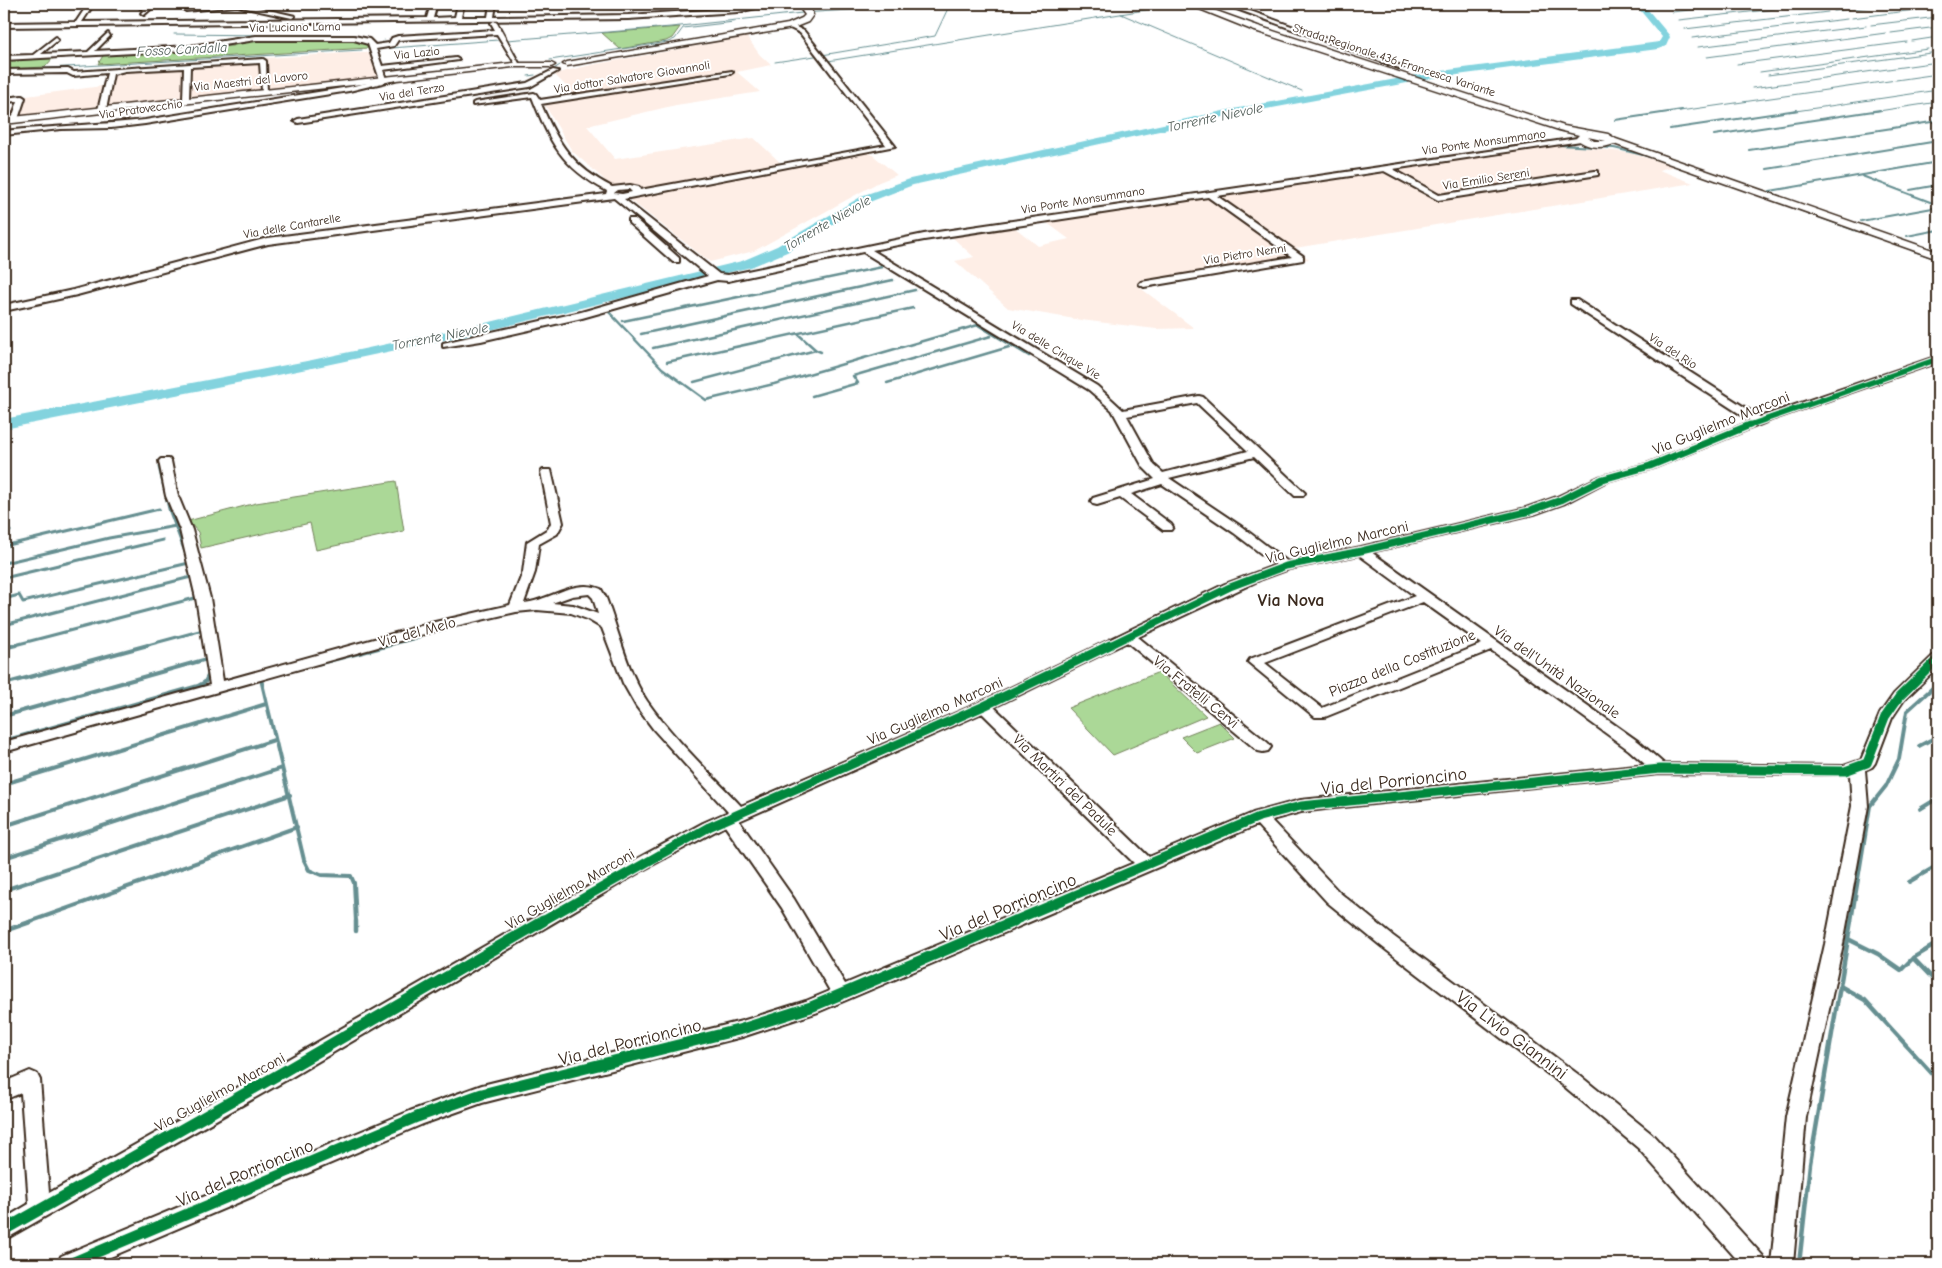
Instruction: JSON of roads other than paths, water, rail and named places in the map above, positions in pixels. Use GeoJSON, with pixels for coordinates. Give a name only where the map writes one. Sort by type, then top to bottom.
{"type":"FeatureCollection","features":[{"type":"Feature","properties":{"kind":"main road","name":"Strada Regionale 436 Francesca Variante"},"geometry":{"type":"LineString","coordinates":[[1191,4],[1248,26],[1399,70],[1422,82],[1562,128],[1585,138]]}},
{"type":"Feature","properties":{"kind":"main road"},"geometry":{"type":"LineString","coordinates":[[500,66],[549,68],[569,66],[790,26],[807,19],[809,13],[803,5]]}},
{"type":"Feature","properties":{"kind":"main road"},"geometry":{"type":"LineString","coordinates":[[500,66],[518,64],[549,68]]}},
{"type":"Feature","properties":{"kind":"main road","name":"Via Maestri del Lavoro"},"geometry":{"type":"LineString","coordinates":[[4,121],[500,66]]}},
{"type":"Feature","properties":{"kind":"main road"},"geometry":{"type":"LineString","coordinates":[[1585,138],[1627,147],[1688,167],[1938,256]]}},
{"type":"Feature","properties":{"kind":"street"},"geometry":{"type":"LineString","coordinates":[[77,25],[91,4],[96,4]]}},
{"type":"Feature","properties":{"kind":"street"},"geometry":{"type":"LineString","coordinates":[[144,13],[150,7],[143,8],[146,4]]}},
{"type":"Feature","properties":{"kind":"street"},"geometry":{"type":"LineString","coordinates":[[186,9],[242,4],[300,18],[302,21]]}},
{"type":"Feature","properties":{"kind":"street"},"geometry":{"type":"LineString","coordinates":[[326,4],[326,12]]}},
{"type":"Feature","properties":{"kind":"street"},"geometry":{"type":"LineString","coordinates":[[430,19],[434,4]]}},
{"type":"Feature","properties":{"kind":"street"},"geometry":{"type":"LineString","coordinates":[[458,19],[461,4]]}},
{"type":"Feature","properties":{"kind":"street"},"geometry":{"type":"LineString","coordinates":[[493,4],[491,18],[518,64]]}},
{"type":"Feature","properties":{"kind":"street"},"geometry":{"type":"LineString","coordinates":[[4,26],[582,17],[627,13],[738,10],[771,4]]}},
{"type":"Feature","properties":{"kind":"street"},"geometry":{"type":"LineString","coordinates":[[1226,4],[1399,70]]}},
{"type":"Feature","properties":{"kind":"street"},"geometry":{"type":"LineString","coordinates":[[148,24],[159,13]]}},
{"type":"Feature","properties":{"kind":"street"},"geometry":{"type":"LineString","coordinates":[[73,15],[83,15]]}},
{"type":"Feature","properties":{"kind":"street"},"geometry":{"type":"LineString","coordinates":[[582,17],[589,24],[648,22]]}},
{"type":"Feature","properties":{"kind":"street"},"geometry":{"type":"LineString","coordinates":[[611,195],[658,189],[891,146],[802,32],[790,26]]}},
{"type":"Feature","properties":{"kind":"street"},"geometry":{"type":"LineString","coordinates":[[383,79],[374,49],[392,45],[394,39],[499,32]]}},
{"type":"Feature","properties":{"kind":"street"},"geometry":{"type":"LineString","coordinates":[[90,54],[108,35]]}},
{"type":"Feature","properties":{"kind":"street","name":"Via Luciano Lama"},"geometry":{"type":"LineString","coordinates":[[4,58],[195,48],[260,38],[354,38],[369,41],[374,49]]}},
{"type":"Feature","properties":{"kind":"street"},"geometry":{"type":"LineString","coordinates":[[35,56],[56,39]]}},
{"type":"Feature","properties":{"kind":"street","name":"Via Lazio"},"geometry":{"type":"LineString","coordinates":[[380,68],[456,60]]}},
{"type":"Feature","properties":{"kind":"street"},"geometry":{"type":"LineString","coordinates":[[4,72],[28,74],[70,69],[73,74],[263,61],[265,91]]}},
{"type":"Feature","properties":{"kind":"street"},"geometry":{"type":"LineString","coordinates":[[186,100],[187,65]]}},
{"type":"Feature","properties":{"kind":"street","name":"Via del Terzo"},"geometry":{"type":"LineString","coordinates":[[298,121],[530,84],[549,68]]}},
{"type":"Feature","properties":{"kind":"street"},"geometry":{"type":"LineString","coordinates":[[102,110],[110,74],[113,71]]}},
{"type":"Feature","properties":{"kind":"street","name":"Via dottor Salvatore Giovannoli"},"geometry":{"type":"LineString","coordinates":[[475,104],[536,99],[730,72]]}},
{"type":"Feature","properties":{"kind":"street","name":"Via Pratovecchio"},"geometry":{"type":"LineString","coordinates":[[4,134],[61,127],[111,126],[144,122],[349,89],[398,77]]}},
{"type":"Feature","properties":{"kind":"street"},"geometry":{"type":"LineString","coordinates":[[530,84],[550,132],[563,154],[625,207],[714,276]]}},
{"type":"Feature","properties":{"kind":"street"},"geometry":{"type":"LineString","coordinates":[[4,100],[22,98],[14,119]]}},
{"type":"Feature","properties":{"kind":"street","name":"Via Ponte Monsummano"},"geometry":{"type":"LineString","coordinates":[[447,345],[533,328],[622,306],[714,276],[728,278],[743,276],[924,237],[1569,142],[1585,138]]}},
{"type":"Feature","properties":{"kind":"street"},"geometry":{"type":"LineString","coordinates":[[563,154],[575,151]]}},
{"type":"Feature","properties":{"kind":"street","name":"Via Emilio Sereni"},"geometry":{"type":"LineString","coordinates":[[1387,169],[1438,198],[1595,173]]}},
{"type":"Feature","properties":{"kind":"street"},"geometry":{"type":"LineString","coordinates":[[597,182],[622,187],[633,193]]}},
{"type":"Feature","properties":{"kind":"street"},"geometry":{"type":"LineString","coordinates":[[611,195],[622,187]]}},
{"type":"Feature","properties":{"kind":"street"},"geometry":{"type":"LineString","coordinates":[[625,207],[633,193]]}},
{"type":"Feature","properties":{"kind":"street","name":"Via Pietro Nenni"},"geometry":{"type":"LineString","coordinates":[[1144,284],[1300,258],[1209,194]]}},
{"type":"Feature","properties":{"kind":"street"},"geometry":{"type":"LineString","coordinates":[[611,195],[676,260]]}},
{"type":"Feature","properties":{"kind":"street","name":"Via delle Cantarelle"},"geometry":{"type":"LineString","coordinates":[[4,308],[74,293],[268,240],[611,195]]}},
{"type":"Feature","properties":{"kind":"street"},"geometry":{"type":"LineString","coordinates":[[878,259],[876,253],[885,245]]}},
{"type":"Feature","properties":{"kind":"street","name":"Via delle Cinque Vie"},"geometry":{"type":"LineString","coordinates":[[864,249],[1076,377],[1106,398],[1128,425],[1149,467],[1286,566]]}},
{"type":"Feature","properties":{"kind":"street","name":"Via delle Cinque Vie"},"geometry":{"type":"LineString","coordinates":[[844,254],[878,259]]}},
{"type":"Feature","properties":{"kind":"street","name":"Via del Rio"},"geometry":{"type":"LineString","coordinates":[[1574,302],[1759,421]]}},
{"type":"Feature","properties":{"kind":"street","name":"Via Guglielmo Marconi"},"geometry":{"type":"LineString","coordinates":[[4,1230],[283,1072],[637,866],[733,815],[984,706],[1230,587],[1286,566],[1361,551],[1530,511],[1561,500],[1603,479],[1650,466],[1759,421],[1938,359]]}},
{"type":"Feature","properties":{"kind":"street"},"geometry":{"type":"LineString","coordinates":[[1120,414],[1199,399],[1298,493]]}},
{"type":"Feature","properties":{"kind":"street"},"geometry":{"type":"LineString","coordinates":[[1097,501],[1162,478],[1256,453]]}},
{"type":"Feature","properties":{"kind":"street"},"geometry":{"type":"LineString","coordinates":[[165,461],[172,496],[186,530],[203,598],[217,686]]}},
{"type":"Feature","properties":{"kind":"street"},"geometry":{"type":"LineString","coordinates":[[516,608],[529,572],[533,542],[553,531],[556,523],[547,472]]}},
{"type":"Feature","properties":{"kind":"street"},"geometry":{"type":"LineString","coordinates":[[1122,492],[1168,527]]}},
{"type":"Feature","properties":{"kind":"street","name":"Via dell'Unità Nazionale"},"geometry":{"type":"LineString","coordinates":[[1361,551],[1634,746],[1660,768]]}},
{"type":"Feature","properties":{"kind":"street"},"geometry":{"type":"LineString","coordinates":[[537,606],[552,598],[583,590],[590,590],[598,594],[630,683],[641,702],[733,815],[814,943],[841,994]]}},
{"type":"Feature","properties":{"kind":"street","name":"Piazza della Costituzione"},"geometry":{"type":"LineString","coordinates":[[1423,596],[1255,662],[1320,714],[1491,645]]}},
{"type":"Feature","properties":{"kind":"street","name":"Via del Melo"},"geometry":{"type":"LineString","coordinates":[[4,747],[440,625],[516,608],[537,606],[573,609],[592,616],[608,626]]}},
{"type":"Feature","properties":{"kind":"street","name":"Via Fratelli Cervi"},"geometry":{"type":"LineString","coordinates":[[1129,637],[1263,747]]}},
{"type":"Feature","properties":{"kind":"street"},"geometry":{"type":"LineString","coordinates":[[1782,1264],[1796,1117],[1834,944],[1860,806],[1857,768],[1867,763],[1885,717],[1899,697],[1938,659]]}},
{"type":"Feature","properties":{"kind":"street","name":"Via Martiri del Padule"},"geometry":{"type":"LineString","coordinates":[[984,706],[1146,864]]}},
{"type":"Feature","properties":{"kind":"street","name":"Via del Porrioncino"},"geometry":{"type":"LineString","coordinates":[[69,1264],[417,1117],[482,1094],[742,1029],[804,1009],[1259,817],[1301,806],[1325,803],[1660,768],[1845,771],[1857,768]]}},
{"type":"Feature","properties":{"kind":"street","name":"Via Livio Giannini"},"geometry":{"type":"LineString","coordinates":[[1259,817],[1333,897],[1387,941],[1572,1080],[1644,1142],[1755,1264]]}},
{"type":"Feature","properties":{"kind":"street"},"geometry":{"type":"LineString","coordinates":[[4,1091],[30,1080],[40,1208]]}},
{"type":"Feature","properties":{"kind":"waterway","name":"Fosso Candalla"},"geometry":{"type":"LineString","coordinates":[[507,40],[671,27],[802,13],[944,4]]}},
{"type":"Feature","properties":{"kind":"waterway"},"geometry":{"type":"LineString","coordinates":[[822,55],[935,36],[950,4]]}},
{"type":"Feature","properties":{"kind":"waterway","name":"Torrente Nievole"},"geometry":{"type":"LineString","coordinates":[[4,424],[312,364],[490,326],[746,264],[782,249],[868,198],[910,182],[1223,114],[1434,75],[1663,44],[1666,37],[1639,4]]}},
{"type":"Feature","properties":{"kind":"waterway"},"geometry":{"type":"LineString","coordinates":[[1672,12],[1743,4]]}},
{"type":"Feature","properties":{"kind":"waterway"},"geometry":{"type":"LineString","coordinates":[[1834,11],[1893,4]]}},
{"type":"Feature","properties":{"kind":"waterway"},"geometry":{"type":"LineString","coordinates":[[828,61],[1176,5]]}},
{"type":"Feature","properties":{"kind":"waterway"},"geometry":{"type":"LineString","coordinates":[[1679,20],[1811,5]]}},
{"type":"Feature","properties":{"kind":"waterway"},"geometry":{"type":"LineString","coordinates":[[1852,18],[1938,7]]}},
{"type":"Feature","properties":{"kind":"waterway"},"geometry":{"type":"LineString","coordinates":[[1685,29],[1828,12]]}},
{"type":"Feature","properties":{"kind":"waterway"},"geometry":{"type":"LineString","coordinates":[[1121,14],[1302,91]]}},
{"type":"Feature","properties":{"kind":"waterway"},"geometry":{"type":"LineString","coordinates":[[1871,25],[1938,17]]}},
{"type":"Feature","properties":{"kind":"waterway"},"geometry":{"type":"LineString","coordinates":[[1692,38],[1847,19]]}},
{"type":"Feature","properties":{"kind":"waterway"},"geometry":{"type":"LineString","coordinates":[[550,60],[668,42],[675,39],[683,28],[734,22]]}},
{"type":"Feature","properties":{"kind":"waterway"},"geometry":{"type":"LineString","coordinates":[[1698,47],[1866,26]]}},
{"type":"Feature","properties":{"kind":"waterway"},"geometry":{"type":"LineString","coordinates":[[1891,33],[1938,27]]}},
{"type":"Feature","properties":{"kind":"waterway"},"geometry":{"type":"LineString","coordinates":[[1707,57],[1886,33]]}},
{"type":"Feature","properties":{"kind":"waterway"},"geometry":{"type":"LineString","coordinates":[[174,34],[265,35]]}},
{"type":"Feature","properties":{"kind":"waterway"},"geometry":{"type":"LineString","coordinates":[[1912,41],[1938,37]]}},
{"type":"Feature","properties":{"kind":"waterway"},"geometry":{"type":"LineString","coordinates":[[382,44],[384,40]]}},
{"type":"Feature","properties":{"kind":"waterway","name":"Fosso Candalla"},"geometry":{"type":"LineString","coordinates":[[378,49],[498,40]]}},
{"type":"Feature","properties":{"kind":"waterway"},"geometry":{"type":"LineString","coordinates":[[1737,64],[1907,42]]}},
{"type":"Feature","properties":{"kind":"waterway"},"geometry":{"type":"LineString","coordinates":[[644,49],[657,45]]}},
{"type":"Feature","properties":{"kind":"waterway"},"geometry":{"type":"LineString","coordinates":[[1933,49],[1938,48]]}},
{"type":"Feature","properties":{"kind":"waterway"},"geometry":{"type":"LineString","coordinates":[[1760,72],[1928,49]]}},
{"type":"Feature","properties":{"kind":"waterway","name":"Fosso Candalla"},"geometry":{"type":"LineString","coordinates":[[14,70],[362,50]]}},
{"type":"Feature","properties":{"kind":"waterway"},"geometry":{"type":"LineString","coordinates":[[1768,75],[1938,52]]}},
{"type":"Feature","properties":{"kind":"waterway"},"geometry":{"type":"LineString","coordinates":[[775,62],[815,56]]}},
{"type":"Feature","properties":{"kind":"waterway"},"geometry":{"type":"LineString","coordinates":[[1752,88],[1938,62]]}},
{"type":"Feature","properties":{"kind":"waterway"},"geometry":{"type":"LineString","coordinates":[[554,69],[560,65]]}},
{"type":"Feature","properties":{"kind":"waterway"},"geometry":{"type":"LineString","coordinates":[[1673,112],[1938,74]]}},
{"type":"Feature","properties":{"kind":"waterway"},"geometry":{"type":"LineString","coordinates":[[528,76],[535,75]]}},
{"type":"Feature","properties":{"kind":"waterway"},"geometry":{"type":"LineString","coordinates":[[1789,112],[1938,90]]}},
{"type":"Feature","properties":{"kind":"waterway"},"geometry":{"type":"LineString","coordinates":[[1872,112],[1938,102]]}},
{"type":"Feature","properties":{"kind":"waterway"},"geometry":{"type":"LineString","coordinates":[[1615,120],[1682,110]]}},
{"type":"Feature","properties":{"kind":"waterway"},"geometry":{"type":"LineString","coordinates":[[1670,129],[1797,110]]}},
{"type":"Feature","properties":{"kind":"waterway"},"geometry":{"type":"LineString","coordinates":[[1714,135],[1880,110]]}},
{"type":"Feature","properties":{"kind":"waterway"},"geometry":{"type":"LineString","coordinates":[[1749,150],[1938,121]]}},
{"type":"Feature","properties":{"kind":"waterway"},"geometry":{"type":"LineString","coordinates":[[1767,169],[1938,141]]}},
{"type":"Feature","properties":{"kind":"waterway"},"geometry":{"type":"LineString","coordinates":[[1558,145],[1614,148],[1651,157]]}},
{"type":"Feature","properties":{"kind":"waterway"},"geometry":{"type":"LineString","coordinates":[[1770,191],[1938,162]]}},
{"type":"Feature","properties":{"kind":"waterway"},"geometry":{"type":"LineString","coordinates":[[1862,176],[1938,205]]}},
{"type":"Feature","properties":{"kind":"waterway"},"geometry":{"type":"LineString","coordinates":[[1910,190],[1938,185]]}},
{"type":"Feature","properties":{"kind":"waterway"},"geometry":{"type":"LineString","coordinates":[[1775,201],[1857,231]]}},
{"type":"Feature","properties":{"kind":"waterway"},"geometry":{"type":"LineString","coordinates":[[1861,221],[1938,207]]}},
{"type":"Feature","properties":{"kind":"waterway"},"geometry":{"type":"LineString","coordinates":[[1907,236],[1938,230]]}},
{"type":"Feature","properties":{"kind":"waterway"},"geometry":{"type":"LineString","coordinates":[[1870,235],[1916,251]]}},
{"type":"Feature","properties":{"kind":"waterway"},"geometry":{"type":"LineString","coordinates":[[1912,250],[1938,259]]}},
{"type":"Feature","properties":{"kind":"waterway"},"geometry":{"type":"LineString","coordinates":[[623,321],[882,267]]}},
{"type":"Feature","properties":{"kind":"waterway"},"geometry":{"type":"LineString","coordinates":[[641,334],[893,280]]}},
{"type":"Feature","properties":{"kind":"waterway"},"geometry":{"type":"LineString","coordinates":[[653,348],[915,290]]}},
{"type":"Feature","properties":{"kind":"waterway"},"geometry":{"type":"LineString","coordinates":[[667,362],[913,308]]}},
{"type":"Feature","properties":{"kind":"waterway"},"geometry":{"type":"LineString","coordinates":[[608,311],[662,368],[706,400],[774,384],[978,325],[1029,356]]}},
{"type":"Feature","properties":{"kind":"waterway"},"geometry":{"type":"LineString","coordinates":[[798,334],[816,350]]}},
{"type":"Feature","properties":{"kind":"waterway"},"geometry":{"type":"LineString","coordinates":[[812,396],[858,383],[853,376],[991,336]]}},
{"type":"Feature","properties":{"kind":"waterway"},"geometry":{"type":"LineString","coordinates":[[887,383],[1009,347]]}},
{"type":"Feature","properties":{"kind":"waterway"},"geometry":{"type":"LineString","coordinates":[[694,382],[816,350]]}},
{"type":"Feature","properties":{"kind":"waterway"},"geometry":{"type":"LineString","coordinates":[[816,350],[821,352]]}},
{"type":"Feature","properties":{"kind":"waterway"},"geometry":{"type":"LineString","coordinates":[[159,467],[169,509],[175,526]]}},
{"type":"Feature","properties":{"kind":"waterway"},"geometry":{"type":"LineString","coordinates":[[4,546],[159,509]]}},
{"type":"Feature","properties":{"kind":"waterway"},"geometry":{"type":"LineString","coordinates":[[4,563],[109,538],[175,526]]}},
{"type":"Feature","properties":{"kind":"waterway"},"geometry":{"type":"LineString","coordinates":[[175,526],[186,555]]}},
{"type":"Feature","properties":{"kind":"waterway"},"geometry":{"type":"LineString","coordinates":[[4,533],[10,531]]}},
{"type":"Feature","properties":{"kind":"waterway"},"geometry":{"type":"LineString","coordinates":[[4,578],[163,540]]}},
{"type":"Feature","properties":{"kind":"waterway"},"geometry":{"type":"LineString","coordinates":[[4,599],[19,595],[23,602],[189,563]]}},
{"type":"Feature","properties":{"kind":"waterway"},"geometry":{"type":"LineString","coordinates":[[190,573],[191,577]]}},
{"type":"Feature","properties":{"kind":"waterway"},"geometry":{"type":"LineString","coordinates":[[4,625],[191,577]]}},
{"type":"Feature","properties":{"kind":"waterway"},"geometry":{"type":"LineString","coordinates":[[191,577],[198,609]]}},
{"type":"Feature","properties":{"kind":"waterway"},"geometry":{"type":"LineString","coordinates":[[11,646],[195,598]]}},
{"type":"Feature","properties":{"kind":"waterway"},"geometry":{"type":"LineString","coordinates":[[144,646],[203,630]]}},
{"type":"Feature","properties":{"kind":"waterway"},"geometry":{"type":"LineString","coordinates":[[385,646],[420,637]]}},
{"type":"Feature","properties":{"kind":"waterway"},"geometry":{"type":"LineString","coordinates":[[4,648],[16,645]]}},
{"type":"Feature","properties":{"kind":"waterway"},"geometry":{"type":"LineString","coordinates":[[4,684],[148,645]]}},
{"type":"Feature","properties":{"kind":"waterway"},"geometry":{"type":"LineString","coordinates":[[317,664],[390,645]]}},
{"type":"Feature","properties":{"kind":"waterway"},"geometry":{"type":"LineString","coordinates":[[4,716],[207,659]]}},
{"type":"Feature","properties":{"kind":"waterway"},"geometry":{"type":"LineString","coordinates":[[4,741],[198,686],[205,682],[209,674]]}},
{"type":"Feature","properties":{"kind":"waterway"},"geometry":{"type":"LineString","coordinates":[[261,679],[289,795]]}},
{"type":"Feature","properties":{"kind":"waterway"},"geometry":{"type":"LineString","coordinates":[[1851,922],[1870,806],[1886,786],[1899,759],[1907,711],[1938,683]]}},
{"type":"Feature","properties":{"kind":"waterway"},"geometry":{"type":"LineString","coordinates":[[4,784],[266,704]]}},
{"type":"Feature","properties":{"kind":"waterway"},"geometry":{"type":"LineString","coordinates":[[1919,746],[1938,736]]}},
{"type":"Feature","properties":{"kind":"waterway"},"geometry":{"type":"LineString","coordinates":[[4,826],[274,740]]}},
{"type":"Feature","properties":{"kind":"waterway"},"geometry":{"type":"LineString","coordinates":[[4,858],[282,768]]}},
{"type":"Feature","properties":{"kind":"waterway"},"geometry":{"type":"LineString","coordinates":[[4,890],[289,795]]}},
{"type":"Feature","properties":{"kind":"waterway"},"geometry":{"type":"LineString","coordinates":[[289,795],[296,827]]}},
{"type":"Feature","properties":{"kind":"waterway"},"geometry":{"type":"LineString","coordinates":[[1920,809],[1938,798]]}},
{"type":"Feature","properties":{"kind":"waterway"},"geometry":{"type":"LineString","coordinates":[[29,922],[296,827]]}},
{"type":"Feature","properties":{"kind":"waterway"},"geometry":{"type":"LineString","coordinates":[[296,827],[304,860],[309,870],[321,875],[351,876],[354,883],[356,922]]}},
{"type":"Feature","properties":{"kind":"waterway"},"geometry":{"type":"LineString","coordinates":[[1909,882],[1938,865]]}},
{"type":"Feature","properties":{"kind":"waterway"},"geometry":{"type":"LineString","coordinates":[[4,931],[33,921]]}},
{"type":"Feature","properties":{"kind":"waterway"},"geometry":{"type":"LineString","coordinates":[[1840,986],[1851,921]]}},
{"type":"Feature","properties":{"kind":"waterway"},"geometry":{"type":"LineString","coordinates":[[356,922],[356,931]]}},
{"type":"Feature","properties":{"kind":"waterway"},"geometry":{"type":"LineString","coordinates":[[1848,939],[1878,954],[1901,970],[1913,958]]}},
{"type":"Feature","properties":{"kind":"waterway"},"geometry":{"type":"LineString","coordinates":[[1913,958],[1938,943]]}},
{"type":"Feature","properties":{"kind":"waterway"},"geometry":{"type":"LineString","coordinates":[[1913,958],[1938,984]]}},
{"type":"Feature","properties":{"kind":"waterway"},"geometry":{"type":"LineString","coordinates":[[1799,1264],[1810,1164],[1840,986]]}},
{"type":"Feature","properties":{"kind":"waterway"},"geometry":{"type":"LineString","coordinates":[[1840,986],[1865,1000],[1938,1080]]}},
{"type":"Feature","properties":{"kind":"district","name":"Via Nova"},"geometry":{"type":"Point","coordinates":[1291,600]}}]}
